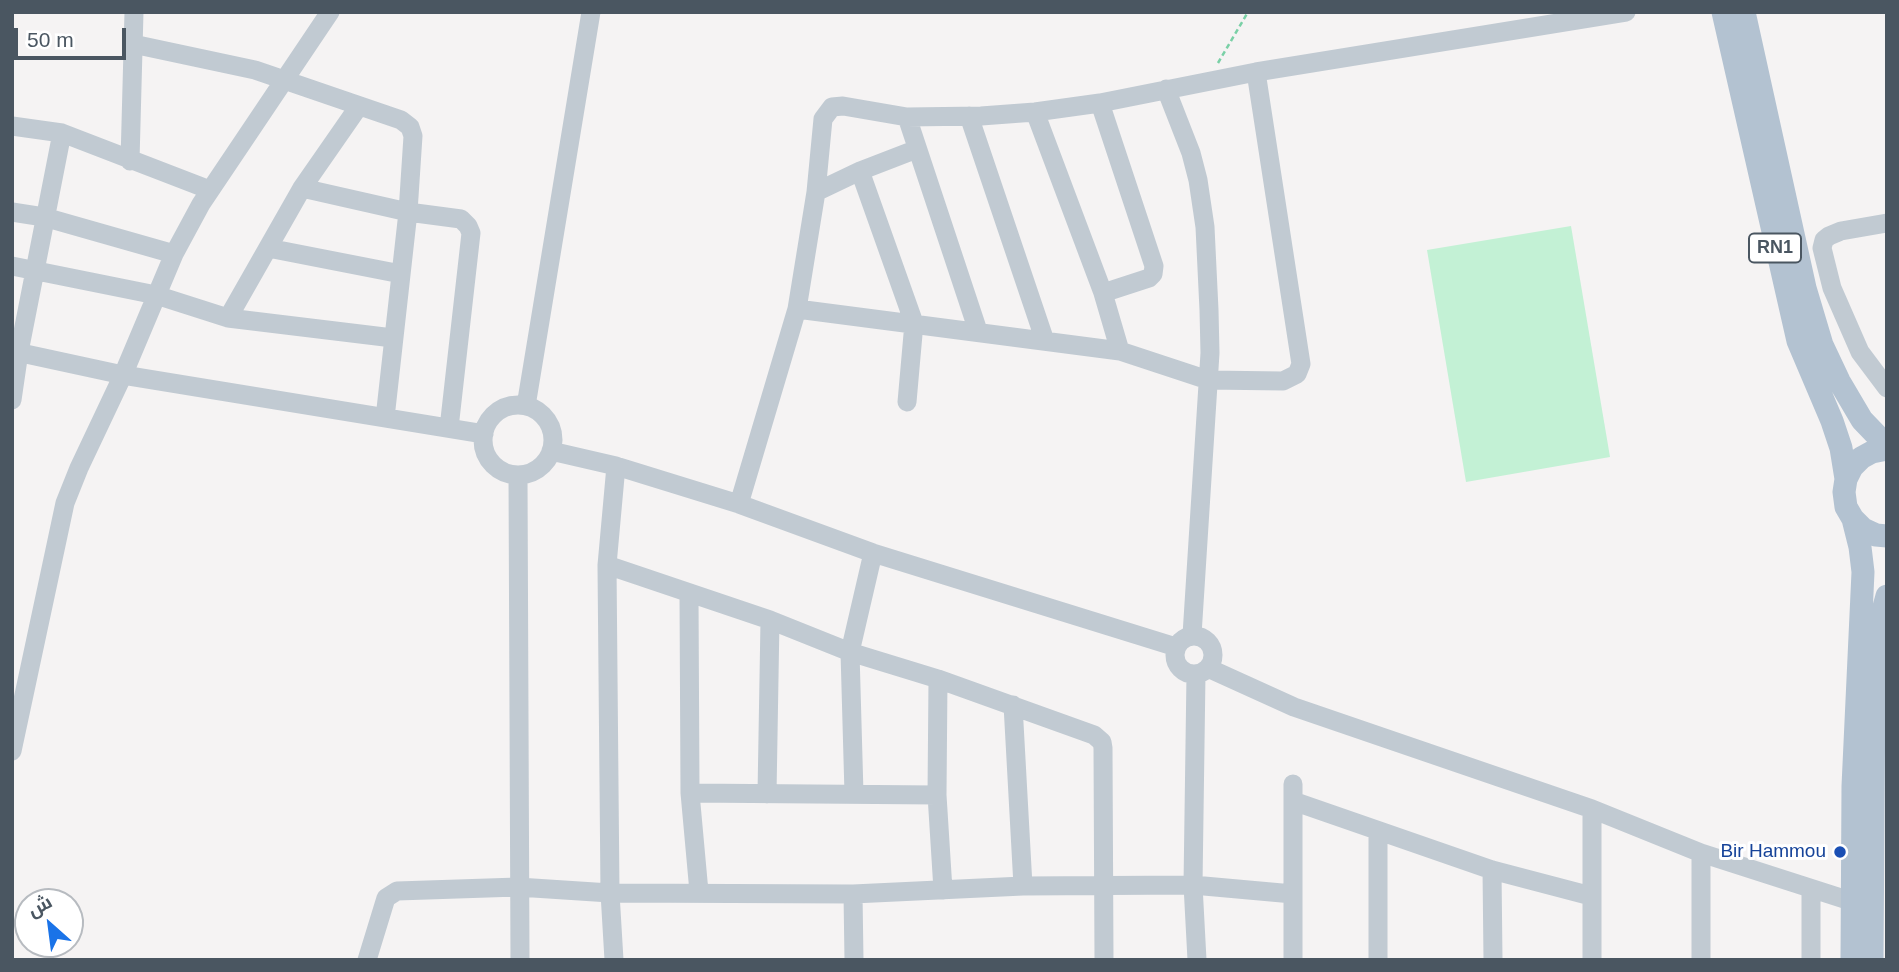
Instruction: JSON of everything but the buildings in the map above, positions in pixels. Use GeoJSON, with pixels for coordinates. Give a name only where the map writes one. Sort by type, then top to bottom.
{"type":"FeatureCollection","features":[{"type":"Feature","properties":{"kind":"main road","name":"RN1"},"geometry":{"type":"LineString","coordinates":[[1740,16],[1805,288],[1822,345],[1861,420],[1887,448],[1861,458],[1846,478]]}},
{"type":"Feature","properties":{"kind":"main road","name":"RN1"},"geometry":{"type":"LineString","coordinates":[[1740,16],[1798,341],[1832,421],[1846,478],[1846,507],[1853,519],[1860,547],[1864,594],[1853,786],[1861,904],[1871,960]]}},
{"type":"Feature","properties":{"kind":"main road"},"geometry":{"type":"LineString","coordinates":[[1853,519],[1863,529],[1876,535],[1887,536]]}},
{"type":"Feature","properties":{"kind":"main road","name":"RN1"},"geometry":{"type":"LineString","coordinates":[[1852,960],[1861,904],[1874,681],[1881,618],[1887,596]]}},
{"type":"Feature","properties":{"kind":"street"},"geometry":{"type":"LineString","coordinates":[[130,161],[134,12]]}},
{"type":"Feature","properties":{"kind":"street"},"geometry":{"type":"LineString","coordinates":[[12,751],[65,503],[79,468],[123,376],[174,254],[210,190],[330,12]]}},
{"type":"Feature","properties":{"kind":"street"},"geometry":{"type":"LineString","coordinates":[[526,406],[591,12]]}},
{"type":"Feature","properties":{"kind":"street"},"geometry":{"type":"LineString","coordinates":[[739,504],[797,309],[816,192],[823,118],[832,107],[844,106],[907,117],[1035,112],[1100,103],[1256,72],[1626,12]]}},
{"type":"Feature","properties":{"kind":"street"},"geometry":{"type":"LineString","coordinates":[[133,44],[255,70],[401,120],[410,128],[413,136],[408,212],[385,418]]}},
{"type":"Feature","properties":{"kind":"street"},"geometry":{"type":"LineString","coordinates":[[797,309],[1120,351],[1208,380],[1283,381],[1297,374],[1301,364],[1256,72]]}},
{"type":"Feature","properties":{"kind":"street"},"geometry":{"type":"LineString","coordinates":[[1166,89],[1191,153],[1198,180],[1205,227],[1210,332],[1184,641],[1175,654],[1179,666],[1184,671],[1202,671],[1294,707],[1592,809],[1701,853],[1861,904]]}},
{"type":"Feature","properties":{"kind":"street"},"geometry":{"type":"LineString","coordinates":[[1100,103],[1154,266],[1153,274],[1149,278],[1103,293]]}},
{"type":"Feature","properties":{"kind":"street"},"geometry":{"type":"LineString","coordinates":[[228,318],[302,188],[359,106]]}},
{"type":"Feature","properties":{"kind":"street"},"geometry":{"type":"LineString","coordinates":[[1035,112],[1103,293],[1120,351]]}},
{"type":"Feature","properties":{"kind":"street"},"geometry":{"type":"LineString","coordinates":[[969,116],[1045,341]]}},
{"type":"Feature","properties":{"kind":"street"},"geometry":{"type":"LineString","coordinates":[[907,117],[978,331]]}},
{"type":"Feature","properties":{"kind":"street"},"geometry":{"type":"LineString","coordinates":[[12,127],[62,133],[210,190]]}},
{"type":"Feature","properties":{"kind":"street"},"geometry":{"type":"LineString","coordinates":[[12,400],[15,351],[62,133]]}},
{"type":"Feature","properties":{"kind":"street"},"geometry":{"type":"LineString","coordinates":[[816,192],[917,149]]}},
{"type":"Feature","properties":{"kind":"street"},"geometry":{"type":"LineString","coordinates":[[860,171],[914,323],[907,402]]}},
{"type":"Feature","properties":{"kind":"street"},"geometry":{"type":"LineString","coordinates":[[302,188],[408,212],[461,219],[468,226],[471,233],[449,428]]}},
{"type":"Feature","properties":{"kind":"street"},"geometry":{"type":"LineString","coordinates":[[12,212],[44,217],[174,254]]}},
{"type":"Feature","properties":{"kind":"street"},"geometry":{"type":"LineString","coordinates":[[1887,223],[1841,231],[1829,236],[1822,248],[1832,288],[1843,316],[1860,352],[1887,388]]}},
{"type":"Feature","properties":{"kind":"street"},"geometry":{"type":"LineString","coordinates":[[268,248],[401,274]]}},
{"type":"Feature","properties":{"kind":"street"},"geometry":{"type":"LineString","coordinates":[[12,266],[156,295],[228,318],[393,338]]}},
{"type":"Feature","properties":{"kind":"street"},"geometry":{"type":"LineString","coordinates":[[15,351],[123,376],[484,434]]}},
{"type":"Feature","properties":{"kind":"street"},"geometry":{"type":"LineString","coordinates":[[526,406],[545,418],[551,428],[551,451],[538,468],[518,475],[508,474],[491,462],[483,444],[484,434],[488,423],[504,408],[526,406]]}},
{"type":"Feature","properties":{"kind":"street"},"geometry":{"type":"LineString","coordinates":[[551,451],[616,466],[739,504],[873,553],[1184,641],[1205,638],[1210,643],[1214,656],[1202,671],[1193,885],[1197,960]]}},
{"type":"Feature","properties":{"kind":"street"},"geometry":{"type":"LineString","coordinates":[[614,960],[610,893],[607,565],[616,466]]}},
{"type":"Feature","properties":{"kind":"street"},"geometry":{"type":"LineString","coordinates":[[518,475],[520,960]]}},
{"type":"Feature","properties":{"kind":"street"},"geometry":{"type":"LineString","coordinates":[[854,794],[850,652],[873,553]]}},
{"type":"Feature","properties":{"kind":"street"},"geometry":{"type":"LineString","coordinates":[[607,565],[1094,735],[1102,742],[1104,960]]}},
{"type":"Feature","properties":{"kind":"street"},"geometry":{"type":"LineString","coordinates":[[689,594],[690,793],[699,892]]}},
{"type":"Feature","properties":{"kind":"street"},"geometry":{"type":"LineString","coordinates":[[767,794],[770,620]]}},
{"type":"Feature","properties":{"kind":"street"},"geometry":{"type":"LineString","coordinates":[[938,679],[937,795],[943,890]]}},
{"type":"Feature","properties":{"kind":"street"},"geometry":{"type":"LineString","coordinates":[[1013,705],[1023,886]]}},
{"type":"Feature","properties":{"kind":"street"},"geometry":{"type":"LineString","coordinates":[[690,793],[937,795]]}},
{"type":"Feature","properties":{"kind":"street"},"geometry":{"type":"LineString","coordinates":[[1293,960],[1293,793],[1378,831],[1492,870],[1591,896]]}},
{"type":"Feature","properties":{"kind":"street"},"geometry":{"type":"LineString","coordinates":[[1592,809],[1592,960]]}},
{"type":"Feature","properties":{"kind":"street"},"geometry":{"type":"LineString","coordinates":[[1378,831],[1378,960]]}},
{"type":"Feature","properties":{"kind":"street"},"geometry":{"type":"LineString","coordinates":[[1701,853],[1701,960]]}},
{"type":"Feature","properties":{"kind":"street"},"geometry":{"type":"LineString","coordinates":[[1492,870],[1493,960]]}},
{"type":"Feature","properties":{"kind":"street"},"geometry":{"type":"LineString","coordinates":[[367,960],[386,898],[397,891],[519,887],[610,893],[853,894],[1023,886],[1193,885],[1293,894]]}},
{"type":"Feature","properties":{"kind":"street"},"geometry":{"type":"LineString","coordinates":[[1811,889],[1811,960]]}},
{"type":"Feature","properties":{"kind":"street"},"geometry":{"type":"LineString","coordinates":[[853,894],[854,960]]}},
{"type":"Feature","properties":{"kind":"path"},"geometry":{"type":"LineString","coordinates":[[1207,81],[1248,12]]}},
{"type":"Feature","properties":{"kind":"green space"},"geometry":{"type":"Polygon","coordinates":[[[1571,226],[1610,457],[1466,482],[1427,250],[1571,226]]]}},
{"type":"Feature","properties":{"kind":"place","name":"Bir Hammou"},"geometry":{"type":"Point","coordinates":[1840,852]}}]}
